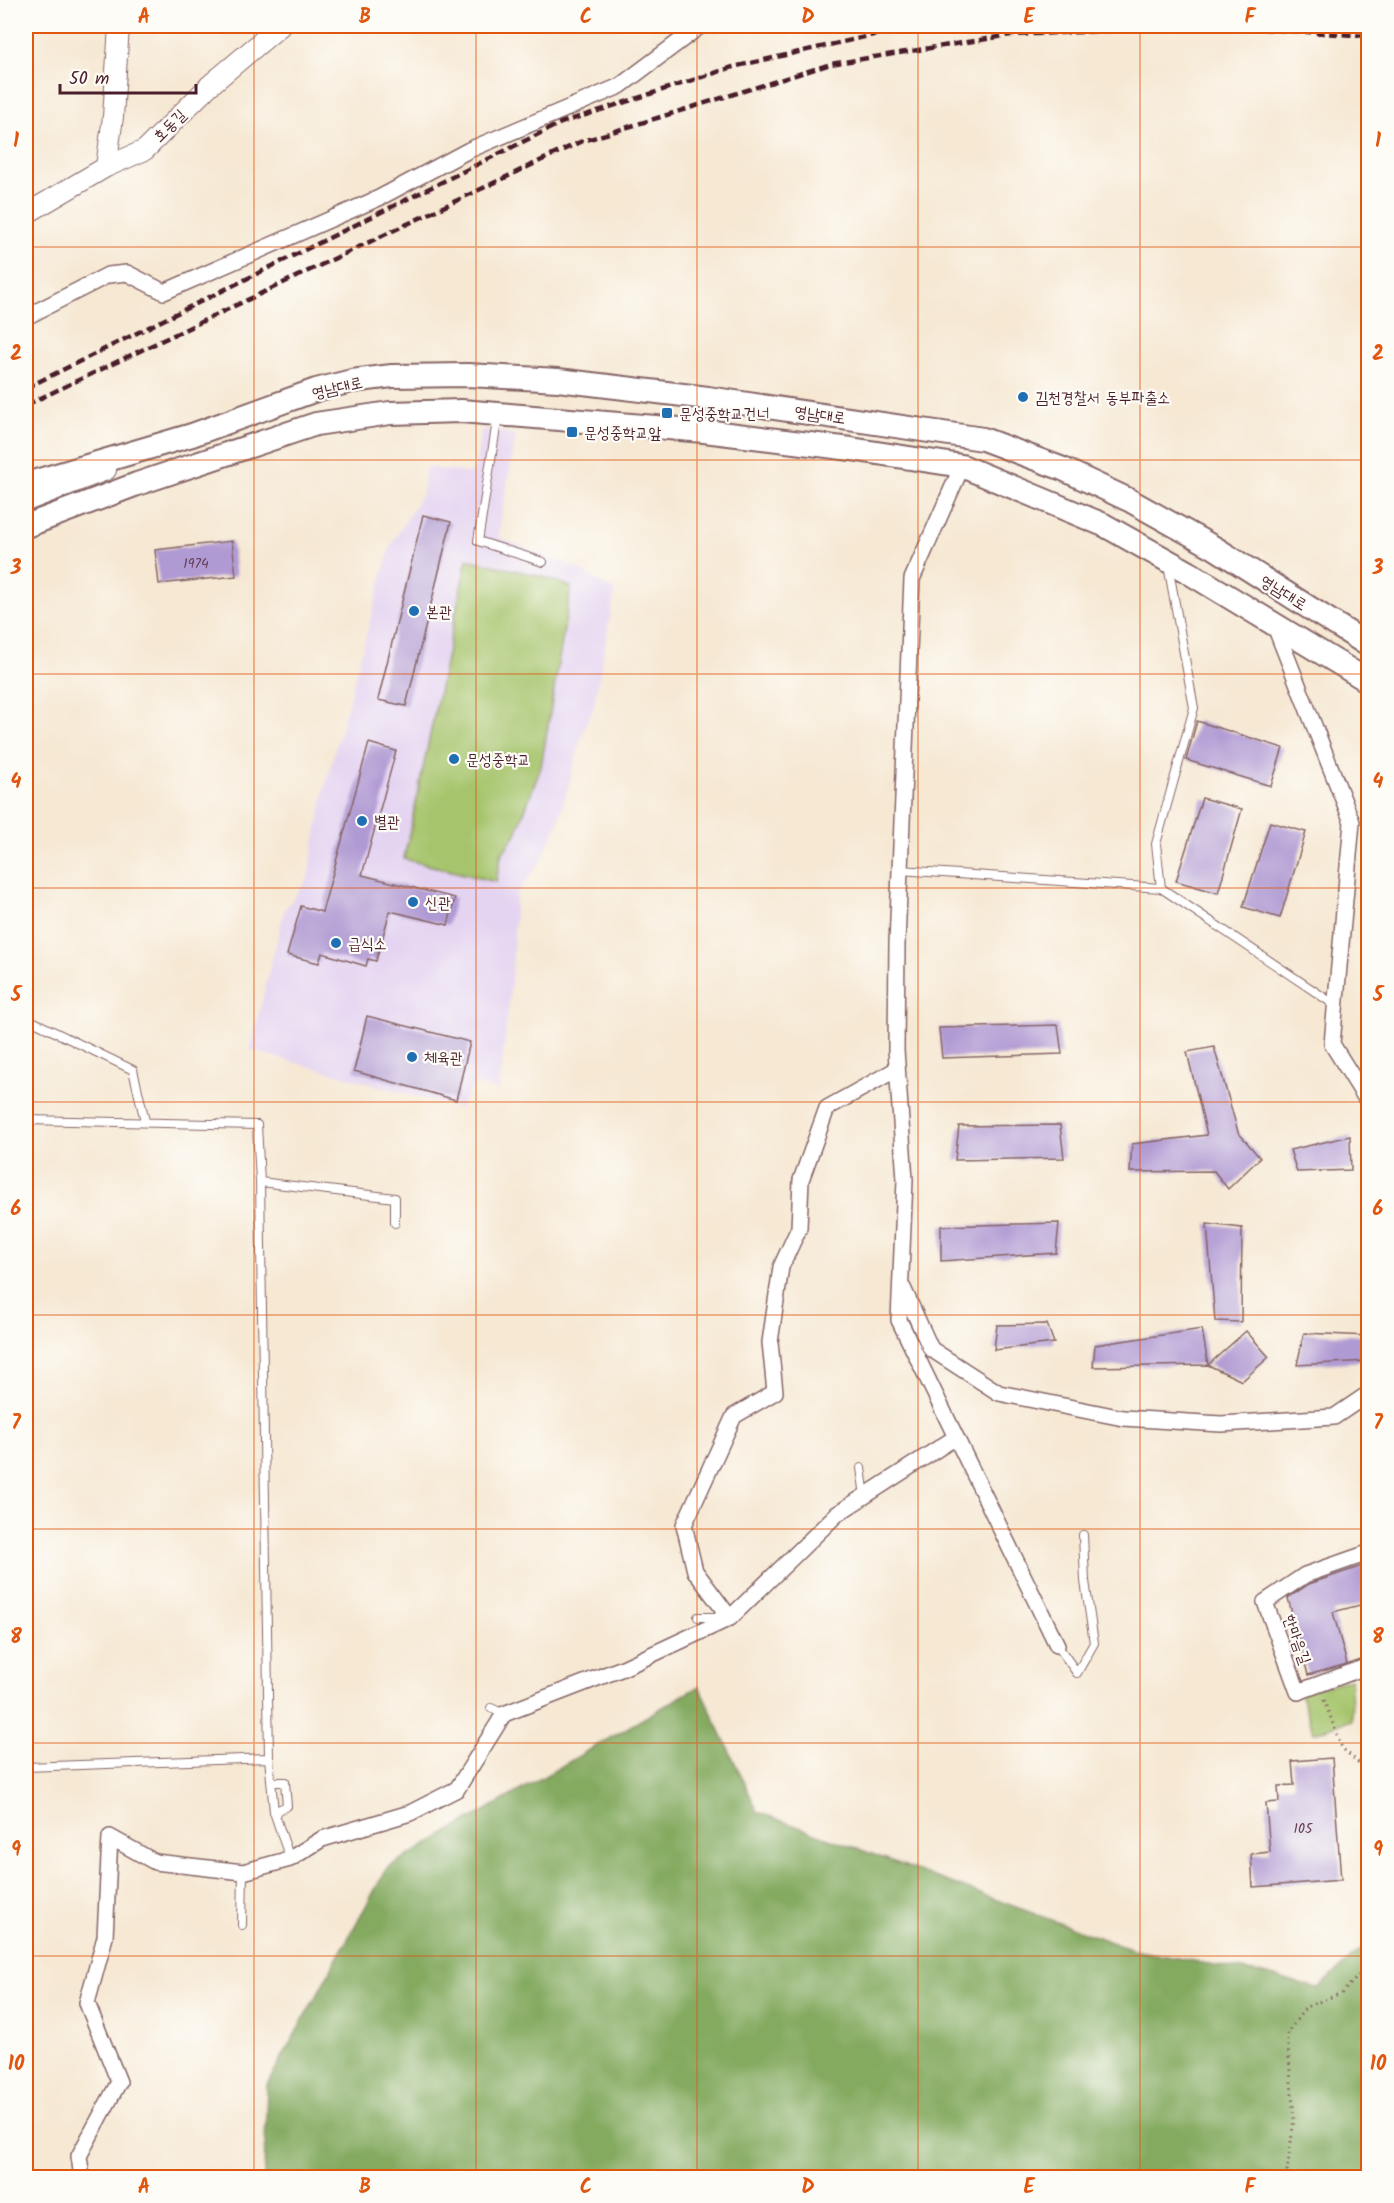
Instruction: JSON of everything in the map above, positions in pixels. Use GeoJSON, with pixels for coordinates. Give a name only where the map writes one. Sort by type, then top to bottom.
{"type":"FeatureCollection","features":[{"type":"Feature","properties":{"kind":"main road","name":"영남대로"},"geometry":{"type":"LineString","coordinates":[[26,484],[192,435],[316,390],[352,381],[392,376],[468,375],[558,380],[708,398],[983,439],[1064,469],[1129,500],[1215,548],[1368,645]]}},
{"type":"Feature","properties":{"kind":"main road","name":"영남대로"},"geometry":{"type":"LineString","coordinates":[[26,526],[137,484],[316,424],[390,413],[461,411],[498,413],[704,431],[962,466],[1104,525],[1368,681]]}},
{"type":"Feature","properties":{"kind":"street"},"geometry":{"type":"LineString","coordinates":[[106,167],[113,117],[119,26]]}},
{"type":"Feature","properties":{"kind":"street","name":"호동길"},"geometry":{"type":"LineString","coordinates":[[26,214],[106,167],[145,150],[209,86],[280,26]]}},
{"type":"Feature","properties":{"kind":"street"},"geometry":{"type":"LineString","coordinates":[[26,317],[108,275],[127,273],[164,292],[380,198],[470,150],[620,86],[700,26]]}},
{"type":"Feature","properties":{"kind":"street","name":"영남대로"},"geometry":{"type":"LineString","coordinates":[[26,501],[192,435]]}},
{"type":"Feature","properties":{"kind":"street"},"geometry":{"type":"LineString","coordinates":[[962,466],[912,579],[900,870],[897,1069],[905,1180],[899,1320],[1057,1646]]}},
{"type":"Feature","properties":{"kind":"street"},"geometry":{"type":"LineString","coordinates":[[1274,624],[1352,822],[1332,1044],[1368,1101]]}},
{"type":"Feature","properties":{"kind":"street"},"geometry":{"type":"LineString","coordinates":[[730,1618],[695,1571],[684,1525],[734,1416],[775,1392],[770,1342],[780,1267],[799,1228],[801,1180],[827,1108],[897,1069]]}},
{"type":"Feature","properties":{"kind":"street"},"geometry":{"type":"LineString","coordinates":[[901,1283],[931,1349],[999,1393],[1123,1418],[1221,1424],[1334,1417],[1368,1394]]}},
{"type":"Feature","properties":{"kind":"street"},"geometry":{"type":"LineString","coordinates":[[82,2178],[79,2156],[118,2082],[87,2002],[105,1937],[110,1836],[156,1862],[243,1872],[290,1859],[321,1839],[410,1813],[458,1789],[498,1711],[623,1668],[730,1618],[837,1514],[956,1437]]}},
{"type":"Feature","properties":{"kind":"street","name":"한마음길"},"geometry":{"type":"LineString","coordinates":[[1368,1553],[1305,1575],[1265,1602],[1298,1692],[1368,1666]]}},
{"type":"Feature","properties":{"kind":"lane"},"geometry":{"type":"LineString","coordinates":[[498,413],[478,542],[543,562]]}},
{"type":"Feature","properties":{"kind":"lane"},"geometry":{"type":"LineString","coordinates":[[1161,888],[1156,844],[1194,708],[1167,561]]}},
{"type":"Feature","properties":{"kind":"lane"},"geometry":{"type":"LineString","coordinates":[[900,870],[1161,888],[1335,1005]]}},
{"type":"Feature","properties":{"kind":"lane"},"geometry":{"type":"LineString","coordinates":[[26,1018],[133,1070],[145,1121]]}},
{"type":"Feature","properties":{"kind":"lane"},"geometry":{"type":"LineString","coordinates":[[26,1120],[257,1125],[260,1182],[269,1758],[274,1812],[290,1859]]}},
{"type":"Feature","properties":{"kind":"lane"},"geometry":{"type":"LineString","coordinates":[[260,1182],[395,1198],[395,1224]]}},
{"type":"Feature","properties":{"kind":"lane"},"geometry":{"type":"LineString","coordinates":[[861,1468],[865,1496]]}},
{"type":"Feature","properties":{"kind":"lane"},"geometry":{"type":"LineString","coordinates":[[1057,1646],[1077,1673],[1094,1643],[1085,1581],[1083,1534]]}},
{"type":"Feature","properties":{"kind":"lane"},"geometry":{"type":"LineString","coordinates":[[698,1617],[730,1618]]}},
{"type":"Feature","properties":{"kind":"lane"},"geometry":{"type":"LineString","coordinates":[[26,1767],[269,1758]]}},
{"type":"Feature","properties":{"kind":"lane"},"geometry":{"type":"LineString","coordinates":[[271,1782],[285,1782],[287,1806],[274,1812]]}},
{"type":"Feature","properties":{"kind":"lane"},"geometry":{"type":"LineString","coordinates":[[242,1924],[243,1872]]}},
{"type":"Feature","properties":{"kind":"path"},"geometry":{"type":"LineString","coordinates":[[1317,1685],[1342,1748],[1368,1771]]}},
{"type":"Feature","properties":{"kind":"path"},"geometry":{"type":"LineString","coordinates":[[1289,2178],[1287,2171],[1294,2119],[1287,2033],[1306,2007],[1342,1993],[1368,1966]]}},
{"type":"Feature","properties":{"kind":"shaded area","name":"문성중학교"},"geometry":{"type":"Polygon","coordinates":[[[482,429],[516,435],[498,537],[576,568],[615,591],[593,709],[584,728],[558,823],[541,861],[516,895],[512,973],[499,1091],[475,1084],[459,1108],[250,1050],[284,911],[308,878],[324,791],[390,547],[422,494],[426,467],[473,474],[482,429]]]}},
{"type":"Feature","properties":{"kind":"green space"},"geometry":{"type":"Polygon","coordinates":[[[467,559],[544,577],[571,587],[541,767],[516,834],[501,855],[496,882],[404,859],[467,559]]]}},
{"type":"Feature","properties":{"kind":"green space"},"geometry":{"type":"Polygon","coordinates":[[[1351,1679],[1352,1720],[1314,1733],[1300,1693],[1351,1679]]]}},
{"type":"Feature","properties":{"kind":"green space"},"geometry":{"type":"Polygon","coordinates":[[[699,1686],[758,1812],[1133,1950],[1264,1974],[1318,1989],[1368,1943],[1368,2177],[264,2177],[267,2085],[387,1868],[699,1686]]]}},
{"type":"Feature","properties":{"kind":"building","name":"본관"},"geometry":{"type":"Polygon","coordinates":[[[423,515],[451,522],[406,706],[378,700],[423,515]]]}},
{"type":"Feature","properties":{"kind":"building"},"geometry":{"type":"Polygon","coordinates":[[[232,541],[236,576],[159,584],[155,550],[232,541]]]}},
{"type":"Feature","properties":{"kind":"building"},"geometry":{"type":"Polygon","coordinates":[[[1197,721],[1283,748],[1271,786],[1186,760],[1197,721]]]}},
{"type":"Feature","properties":{"kind":"building"},"geometry":{"type":"Polygon","coordinates":[[[369,743],[396,751],[362,875],[455,898],[448,925],[390,911],[376,961],[368,959],[366,966],[322,953],[319,963],[287,955],[301,906],[322,912],[369,743]]]}},
{"type":"Feature","properties":{"kind":"building"},"geometry":{"type":"Polygon","coordinates":[[[1202,798],[1242,809],[1218,893],[1176,881],[1202,798]]]}},
{"type":"Feature","properties":{"kind":"building"},"geometry":{"type":"Polygon","coordinates":[[[1270,822],[1306,832],[1280,918],[1243,907],[1270,822]]]}},
{"type":"Feature","properties":{"kind":"building","name":"체육관"},"geometry":{"type":"Polygon","coordinates":[[[367,1016],[470,1042],[456,1100],[354,1071],[367,1016]]]}},
{"type":"Feature","properties":{"kind":"building"},"geometry":{"type":"Polygon","coordinates":[[[1058,1025],[1062,1054],[942,1058],[939,1028],[1058,1025]]]}},
{"type":"Feature","properties":{"kind":"building"},"geometry":{"type":"Polygon","coordinates":[[[1214,1047],[1238,1132],[1260,1158],[1228,1189],[1214,1171],[1130,1172],[1132,1144],[1207,1135],[1187,1052],[1214,1047]]]}},
{"type":"Feature","properties":{"kind":"building"},"geometry":{"type":"Polygon","coordinates":[[[1060,1125],[1064,1158],[955,1160],[959,1126],[1060,1125]]]}},
{"type":"Feature","properties":{"kind":"building"},"geometry":{"type":"Polygon","coordinates":[[[1350,1136],[1351,1170],[1297,1172],[1290,1150],[1350,1136]]]}},
{"type":"Feature","properties":{"kind":"building"},"geometry":{"type":"Polygon","coordinates":[[[1059,1223],[1056,1253],[941,1261],[941,1226],[1059,1223]]]}},
{"type":"Feature","properties":{"kind":"building"},"geometry":{"type":"Polygon","coordinates":[[[1207,1224],[1242,1228],[1241,1322],[1215,1321],[1207,1224]]]}},
{"type":"Feature","properties":{"kind":"building"},"geometry":{"type":"Polygon","coordinates":[[[1047,1324],[1054,1343],[994,1350],[997,1325],[1047,1324]]]}},
{"type":"Feature","properties":{"kind":"building"},"geometry":{"type":"Polygon","coordinates":[[[1202,1329],[1208,1365],[1093,1367],[1095,1345],[1202,1329]]]}},
{"type":"Feature","properties":{"kind":"building"},"geometry":{"type":"Polygon","coordinates":[[[1246,1331],[1269,1357],[1242,1381],[1208,1365],[1246,1331]]]}},
{"type":"Feature","properties":{"kind":"building"},"geometry":{"type":"Polygon","coordinates":[[[1304,1333],[1368,1336],[1368,1361],[1297,1365],[1304,1333]]]}},
{"type":"Feature","properties":{"kind":"building"},"geometry":{"type":"Polygon","coordinates":[[[1368,1564],[1368,1603],[1333,1612],[1347,1664],[1308,1675],[1288,1598],[1309,1584],[1368,1564]]]}},
{"type":"Feature","properties":{"kind":"building"},"geometry":{"type":"Polygon","coordinates":[[[1332,1758],[1341,1880],[1253,1887],[1251,1854],[1270,1852],[1266,1803],[1279,1802],[1278,1786],[1294,1785],[1292,1761],[1332,1758]]]}},
{"type":"Feature","properties":{"kind":"railway"},"geometry":{"type":"LineString","coordinates":[[26,388],[561,123],[733,67],[878,34],[947,26]]}},
{"type":"Feature","properties":{"kind":"railway"},"geometry":{"type":"LineString","coordinates":[[26,405],[580,142],[831,64],[1011,35],[1219,26],[1368,36]]}},
{"type":"Feature","properties":{"kind":"place","name":"김천경찰서 동부파출소"},"geometry":{"type":"Point","coordinates":[1023,397]}},
{"type":"Feature","properties":{"kind":"place","name":"문성중학교건너"},"geometry":{"type":"Point","coordinates":[667,413]}},
{"type":"Feature","properties":{"kind":"place","name":"문성중학교앞"},"geometry":{"type":"Point","coordinates":[572,432]}},
{"type":"Feature","properties":{"kind":"place","name":"본관"},"geometry":{"type":"Point","coordinates":[414,611]}},
{"type":"Feature","properties":{"kind":"place","name":"문성중학교"},"geometry":{"type":"Point","coordinates":[454,759]}},
{"type":"Feature","properties":{"kind":"place","name":"별관"},"geometry":{"type":"Point","coordinates":[362,821]}},
{"type":"Feature","properties":{"kind":"place","name":"신관"},"geometry":{"type":"Point","coordinates":[413,902]}},
{"type":"Feature","properties":{"kind":"place","name":"급식소"},"geometry":{"type":"Point","coordinates":[336,943]}},
{"type":"Feature","properties":{"kind":"place","name":"체육관"},"geometry":{"type":"Point","coordinates":[412,1057]}}]}
